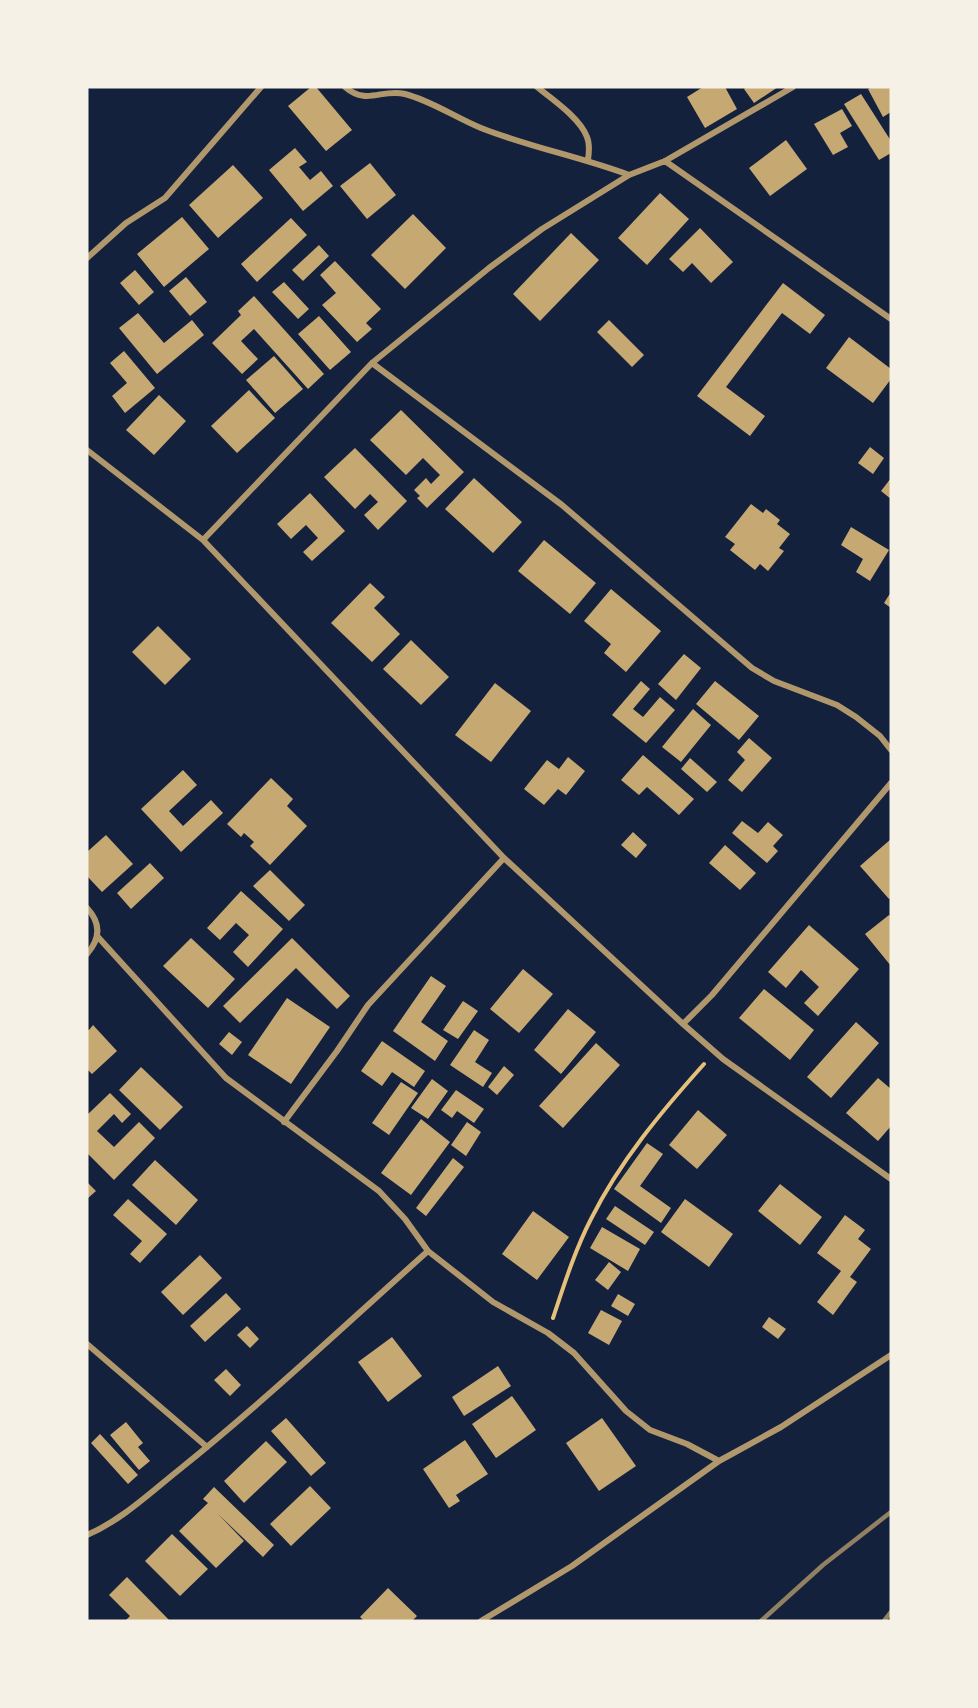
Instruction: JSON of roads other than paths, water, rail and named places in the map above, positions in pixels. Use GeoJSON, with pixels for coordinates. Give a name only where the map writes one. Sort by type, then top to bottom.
{"type":"FeatureCollection","features":[{"type":"Feature","properties":{"kind":"street"},"geometry":{"type":"LineString","coordinates":[[87,258],[126,223],[165,198],[261,87]]}},
{"type":"Feature","properties":{"kind":"street"},"geometry":{"type":"LineString","coordinates":[[345,87],[361,97],[390,92],[407,94],[479,127],[630,175]]}},
{"type":"Feature","properties":{"kind":"street"},"geometry":{"type":"LineString","coordinates":[[537,87],[582,127],[587,137],[588,160]]}},
{"type":"Feature","properties":{"kind":"street"},"geometry":{"type":"LineString","coordinates":[[203,540],[372,363],[489,268],[542,229],[630,175],[665,161],[793,87]]}},
{"type":"Feature","properties":{"kind":"street"},"geometry":{"type":"LineString","coordinates":[[665,161],[891,319]]}},
{"type":"Feature","properties":{"kind":"street"},"geometry":{"type":"LineString","coordinates":[[372,363],[562,505],[752,668],[774,681],[837,705],[880,736],[891,750]]}},
{"type":"Feature","properties":{"kind":"street"},"geometry":{"type":"LineString","coordinates":[[87,450],[203,540],[504,858],[683,1024],[715,1052],[891,1179]]}},
{"type":"Feature","properties":{"kind":"street"},"geometry":{"type":"LineString","coordinates":[[683,1024],[712,995],[891,783]]}},
{"type":"Feature","properties":{"kind":"street"},"geometry":{"type":"LineString","coordinates":[[284,1122],[368,1005],[504,858]]}},
{"type":"Feature","properties":{"kind":"street"},"geometry":{"type":"LineString","coordinates":[[87,908],[98,923],[98,937],[87,954]]}},
{"type":"Feature","properties":{"kind":"street"},"geometry":{"type":"LineString","coordinates":[[98,937],[226,1078],[379,1191],[405,1219],[428,1251],[493,1302],[548,1333],[574,1353],[626,1411],[650,1430],[687,1444],[719,1461]]}},
{"type":"Feature","properties":{"kind":"street"},"geometry":{"type":"LineString","coordinates":[[87,1535],[104,1528],[126,1512],[207,1447],[428,1251]]}},
{"type":"Feature","properties":{"kind":"street"},"geometry":{"type":"LineString","coordinates":[[87,1344],[207,1447]]}},
{"type":"Feature","properties":{"kind":"street"},"geometry":{"type":"LineString","coordinates":[[481,1621],[572,1566],[719,1461],[781,1427],[891,1355]]}},
{"type":"Feature","properties":{"kind":"railway"},"geometry":{"type":"LineString","coordinates":[[761,1621],[823,1565],[891,1512]]}},
{"type":"Feature","properties":{"kind":"railway"},"geometry":{"type":"LineString","coordinates":[[884,1621],[891,1612]]}}]}
